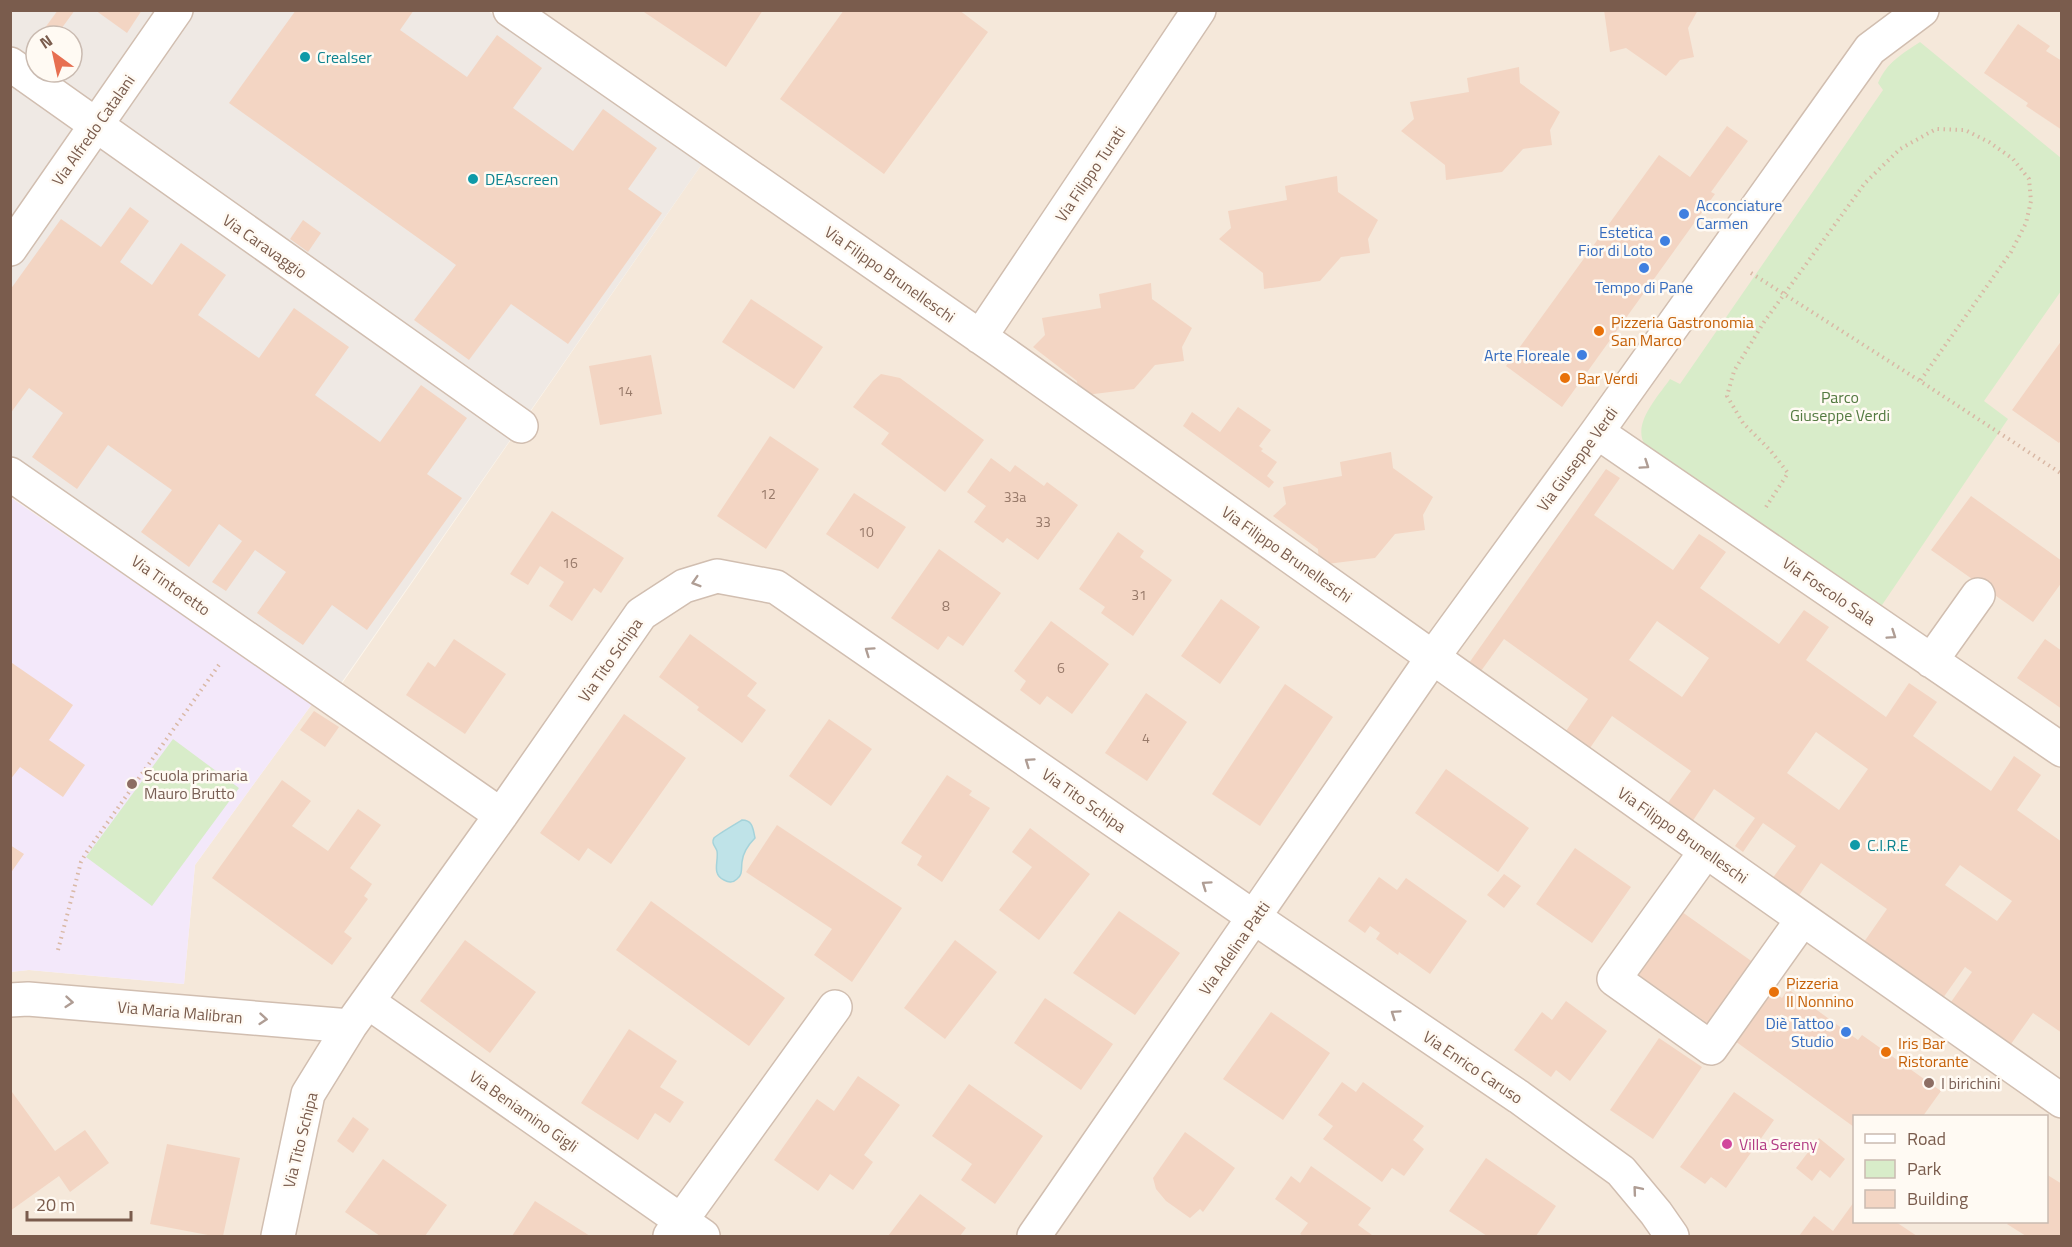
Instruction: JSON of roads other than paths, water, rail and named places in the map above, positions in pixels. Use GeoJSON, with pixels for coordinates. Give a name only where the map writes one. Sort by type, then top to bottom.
{"type":"FeatureCollection","features":[{"type":"Feature","properties":{"kind":"street","name":"Via Alfredo Catalani"},"geometry":{"type":"LineString","coordinates":[[10,249],[176,10]]}},
{"type":"Feature","properties":{"kind":"street","name":"Via Filippo Brunelleschi"},"geometry":{"type":"LineString","coordinates":[[510,10],[980,338],[2061,1101]]}},
{"type":"Feature","properties":{"kind":"street","name":"Via Giuseppe Verdi"},"geometry":{"type":"LineString","coordinates":[[1433,657],[1597,432],[1870,49],[1922,10]]}},
{"type":"Feature","properties":{"kind":"street","name":"Via Filippo Turati"},"geometry":{"type":"LineString","coordinates":[[980,338],[1193,13]]}},
{"type":"Feature","properties":{"kind":"street","name":"Via Caravaggio"},"geometry":{"type":"LineString","coordinates":[[10,64],[521,426]]}},
{"type":"Feature","properties":{"kind":"street","name":"Via Foscolo Sala"},"geometry":{"type":"LineString","coordinates":[[1597,432],[2061,750]]}},
{"type":"Feature","properties":{"kind":"street","name":"Via Tintoretto"},"geometry":{"type":"LineString","coordinates":[[10,474],[501,815]]}},
{"type":"Feature","properties":{"kind":"street","name":"Via Tito Schipa"},"geometry":{"type":"LineString","coordinates":[[278,1236],[308,1094],[359,1014],[641,614],[684,586],[717,576],[776,587],[1254,918]]}},
{"type":"Feature","properties":{"kind":"street"},"geometry":{"type":"LineString","coordinates":[[1931,661],[1978,595]]}},
{"type":"Feature","properties":{"kind":"street","name":"Via Adelina Patti"},"geometry":{"type":"LineString","coordinates":[[1034,1236],[1433,657]]}},
{"type":"Feature","properties":{"kind":"street"},"geometry":{"type":"LineString","coordinates":[[1706,851],[1614,979],[1711,1048],[1803,920]]}},
{"type":"Feature","properties":{"kind":"street","name":"Via Enrico Caruso"},"geometry":{"type":"LineString","coordinates":[[1254,918],[1509,1090],[1621,1171],[1656,1212],[1672,1236]]}},
{"type":"Feature","properties":{"kind":"street","name":"Via Maria Malibran"},"geometry":{"type":"LineString","coordinates":[[10,1000],[359,1014]]}},
{"type":"Feature","properties":{"kind":"street","name":"Via Beniamino Gigli"},"geometry":{"type":"LineString","coordinates":[[359,1014],[685,1231],[835,1007]]}},
{"type":"Feature","properties":{"kind":"water"},"geometry":{"type":"Polygon","coordinates":[[[742,820],[750,823],[755,838],[745,852],[740,875],[734,881],[729,882],[718,874],[717,851],[713,840],[742,820]]]}},
{"type":"Feature","properties":{"kind":"place","name":"Crealser"},"geometry":{"type":"Point","coordinates":[305,57]}},
{"type":"Feature","properties":{"kind":"place","name":"DEAscreen"},"geometry":{"type":"Point","coordinates":[473,179]}},
{"type":"Feature","properties":{"kind":"place","name":"Acconciature Carmen"},"geometry":{"type":"Point","coordinates":[1684,214]}},
{"type":"Feature","properties":{"kind":"place","name":"Estetica Fior di Loto"},"geometry":{"type":"Point","coordinates":[1665,241]}},
{"type":"Feature","properties":{"kind":"place","name":"Tempo di Pane"},"geometry":{"type":"Point","coordinates":[1644,268]}},
{"type":"Feature","properties":{"kind":"place","name":"Pizzeria Gastronomia San Marco"},"geometry":{"type":"Point","coordinates":[1599,331]}},
{"type":"Feature","properties":{"kind":"place","name":"Arte Floreale"},"geometry":{"type":"Point","coordinates":[1582,355]}},
{"type":"Feature","properties":{"kind":"place","name":"Bar Verdi"},"geometry":{"type":"Point","coordinates":[1565,378]}},
{"type":"Feature","properties":{"kind":"place","name":"Scuola primaria Mauro Brutto"},"geometry":{"type":"Point","coordinates":[132,784]}},
{"type":"Feature","properties":{"kind":"place","name":"C.I.R.E"},"geometry":{"type":"Point","coordinates":[1855,845]}},
{"type":"Feature","properties":{"kind":"place","name":"Pizzeria Il Nonnino"},"geometry":{"type":"Point","coordinates":[1774,992]}},
{"type":"Feature","properties":{"kind":"place","name":"Diè Tattoo Studio"},"geometry":{"type":"Point","coordinates":[1846,1032]}},
{"type":"Feature","properties":{"kind":"place","name":"Iris Bar Ristorante"},"geometry":{"type":"Point","coordinates":[1886,1052]}},
{"type":"Feature","properties":{"kind":"place","name":"I birichini"},"geometry":{"type":"Point","coordinates":[1929,1083]}},
{"type":"Feature","properties":{"kind":"place","name":"Villa Sereny"},"geometry":{"type":"Point","coordinates":[1727,1144]}},
{"type":"Feature","properties":{"kind":"park label","name":"Parco Giuseppe Verdi"},"geometry":{"type":"Point","coordinates":[1840,406]}}]}
